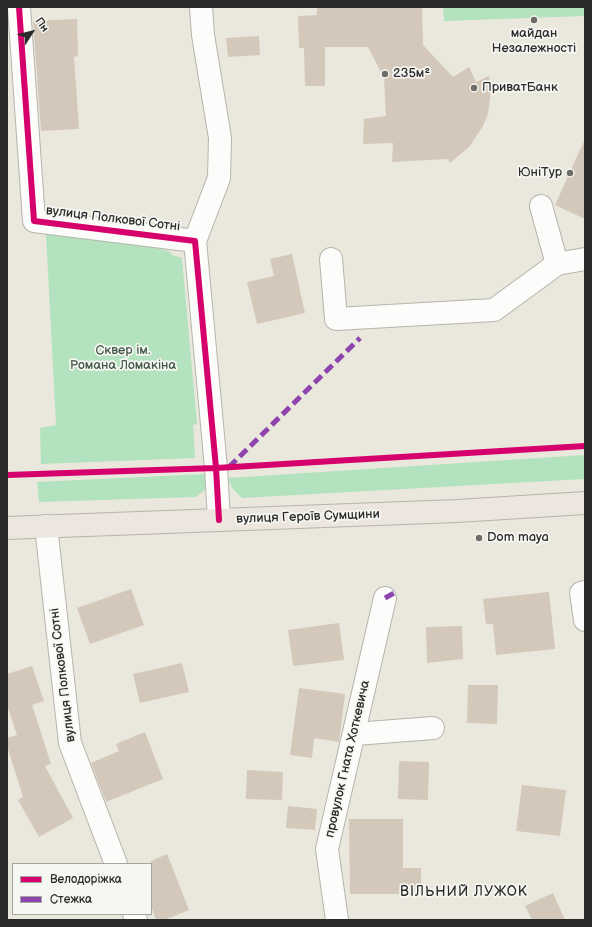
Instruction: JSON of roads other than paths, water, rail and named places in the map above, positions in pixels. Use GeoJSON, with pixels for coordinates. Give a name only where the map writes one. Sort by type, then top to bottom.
{"type":"FeatureCollection","features":[{"type":"Feature","properties":{"kind":"main road","name":"вулиця Героїв Сумщини"},"geometry":{"type":"LineString","coordinates":[[7,528],[457,511],[585,503]]}},
{"type":"Feature","properties":{"kind":"street","name":"вулиця Полкової Сотні"},"geometry":{"type":"LineString","coordinates":[[19,7],[34,221],[195,241],[216,468],[219,520]]}},
{"type":"Feature","properties":{"kind":"street"},"geometry":{"type":"LineString","coordinates":[[195,241],[219,178],[220,138],[203,35],[201,7]]}},
{"type":"Feature","properties":{"kind":"street"},"geometry":{"type":"LineString","coordinates":[[541,206],[557,264]]}},
{"type":"Feature","properties":{"kind":"street"},"geometry":{"type":"LineString","coordinates":[[331,258],[336,319],[494,310],[557,264],[585,259]]}},
{"type":"Feature","properties":{"kind":"street","name":"вулиця Полкової Сотні"},"geometry":{"type":"LineString","coordinates":[[46,526],[70,743],[116,863]]}},
{"type":"Feature","properties":{"kind":"street"},"geometry":{"type":"LineString","coordinates":[[585,592],[581,593],[585,620]]}},
{"type":"Feature","properties":{"kind":"street","name":"провулок Гната Хоткевича"},"geometry":{"type":"LineString","coordinates":[[337,920],[327,850],[355,734],[385,598]]}},
{"type":"Feature","properties":{"kind":"street"},"geometry":{"type":"LineString","coordinates":[[355,734],[433,728]]}},
{"type":"Feature","properties":{"kind":"place","name":"майдан Незалежності"},"geometry":{"type":"Point","coordinates":[534,20]}},
{"type":"Feature","properties":{"kind":"place","name":"235м²"},"geometry":{"type":"Point","coordinates":[385,74]}},
{"type":"Feature","properties":{"kind":"place","name":"ПриватБанк"},"geometry":{"type":"Point","coordinates":[474,88]}},
{"type":"Feature","properties":{"kind":"place","name":"ЮніТур"},"geometry":{"type":"Point","coordinates":[570,173]}},
{"type":"Feature","properties":{"kind":"place","name":"Dom maya"},"geometry":{"type":"Point","coordinates":[479,538]}},
{"type":"Feature","properties":{"kind":"district","name":"ВІЛЬНИЙ ЛУЖОК"},"geometry":{"type":"Point","coordinates":[464,892]}},
{"type":"Feature","properties":{"kind":"park label","name":"Сквер ім. Романа Ломакіна"},"geometry":{"type":"Point","coordinates":[123,358]}}]}
